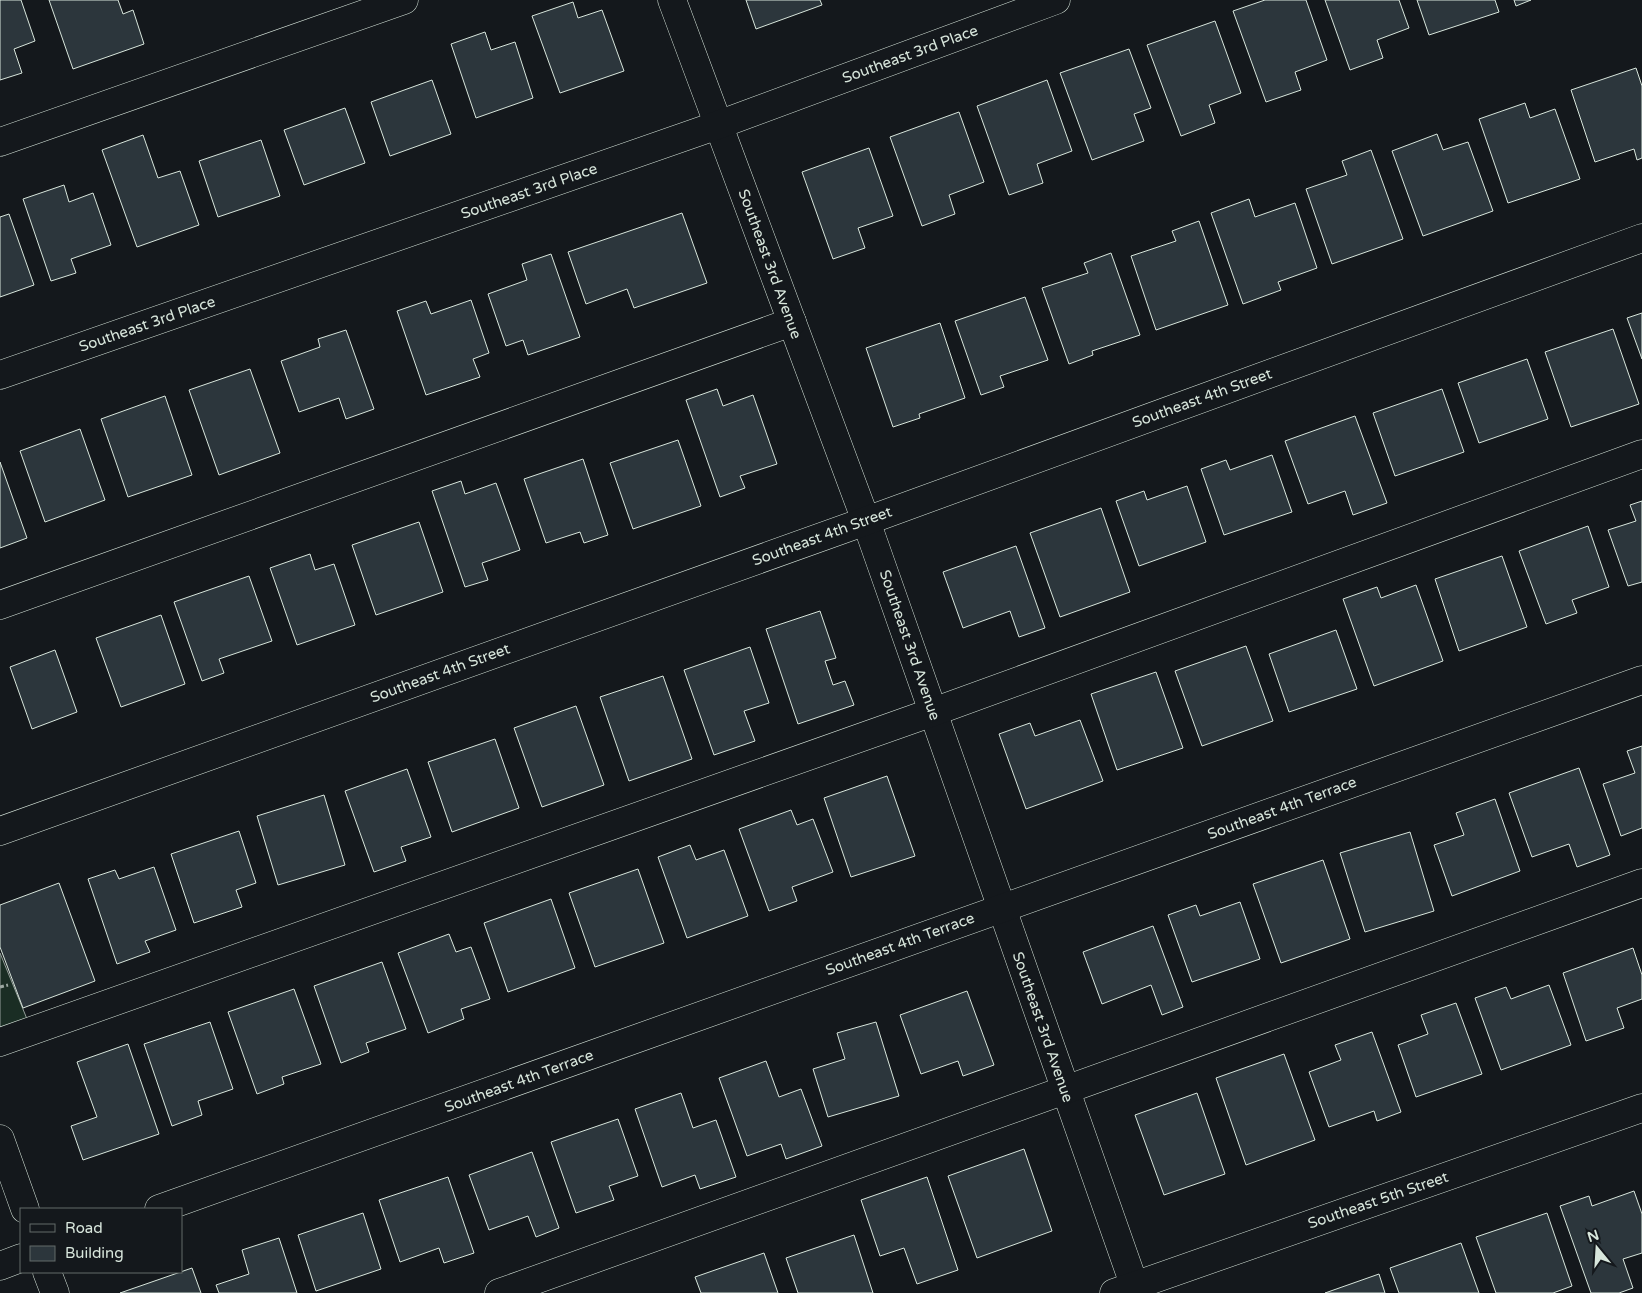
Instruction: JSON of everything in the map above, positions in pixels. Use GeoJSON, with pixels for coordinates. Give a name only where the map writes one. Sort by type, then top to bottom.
{"type":"FeatureCollection","features":[{"type":"Feature","properties":{"kind":"street"},"geometry":{"type":"LineString","coordinates":[[0,142],[404,0]]}},
{"type":"Feature","properties":{"kind":"street","name":"Southeast 3rd Avenue"},"geometry":{"type":"LineString","coordinates":[[672,0],[866,520],[1065,1090],[1128,1291]]}},
{"type":"Feature","properties":{"kind":"street","name":"Southeast 3rd Place"},"geometry":{"type":"LineString","coordinates":[[0,375],[718,125],[1056,0]]}},
{"type":"Feature","properties":{"kind":"street","name":"Southeast 4th Street"},"geometry":{"type":"LineString","coordinates":[[0,831],[866,520],[1642,238]]}},
{"type":"Feature","properties":{"kind":"street"},"geometry":{"type":"LineString","coordinates":[[0,605],[792,322]]}},
{"type":"Feature","properties":{"kind":"street"},"geometry":{"type":"LineString","coordinates":[[0,1042],[933,712],[1642,454]]}},
{"type":"Feature","properties":{"kind":"street","name":"Southeast 4th Terrace"},"geometry":{"type":"LineString","coordinates":[[162,1208],[1642,680]]}},
{"type":"Feature","properties":{"kind":"street"},"geometry":{"type":"LineString","coordinates":[[499,1293],[1642,883]]}},
{"type":"Feature","properties":{"kind":"street","name":"Southeast 5th Street"},"geometry":{"type":"LineString","coordinates":[[1128,1291],[1642,1108]]}},
{"type":"Feature","properties":{"kind":"street"},"geometry":{"type":"LineString","coordinates":[[0,1139],[25,1208]]}},
{"type":"Feature","properties":{"kind":"street"},"geometry":{"type":"LineString","coordinates":[[0,1266],[20,1258]]}},
{"type":"Feature","properties":{"kind":"street"},"geometry":{"type":"LineString","coordinates":[[47,1273],[55,1293]]}},
{"type":"Feature","properties":{"kind":"path"},"geometry":{"type":"LineString","coordinates":[[0,987],[8,985]]}},
{"type":"Feature","properties":{"kind":"green space"},"geometry":{"type":"Polygon","coordinates":[[[0,953],[27,1019],[0,1028],[0,953]]]}},
{"type":"Feature","properties":{"kind":"building"},"geometry":{"type":"Polygon","coordinates":[[[0,0],[21,0],[35,41],[14,49],[22,73],[0,80],[0,0]]]}},
{"type":"Feature","properties":{"kind":"building"},"geometry":{"type":"Polygon","coordinates":[[[49,0],[118,0],[123,14],[133,10],[144,44],[73,69],[49,0]]]}},
{"type":"Feature","properties":{"kind":"building"},"geometry":{"type":"Polygon","coordinates":[[[746,0],[820,0],[822,5],[756,29],[746,0]]]}},
{"type":"Feature","properties":{"kind":"building"},"geometry":{"type":"Polygon","coordinates":[[[1265,0],[1306,0],[1327,60],[1295,72],[1301,90],[1266,102],[1233,11],[1265,0]]]}},
{"type":"Feature","properties":{"kind":"building"},"geometry":{"type":"Polygon","coordinates":[[[1325,0],[1399,0],[1409,28],[1377,40],[1383,58],[1350,70],[1325,0]]]}},
{"type":"Feature","properties":{"kind":"building"},"geometry":{"type":"Polygon","coordinates":[[[1417,0],[1495,0],[1499,12],[1429,35],[1417,0]]]}},
{"type":"Feature","properties":{"kind":"building"},"geometry":{"type":"Polygon","coordinates":[[[1514,0],[1531,0],[1516,6],[1514,0]]]}},
{"type":"Feature","properties":{"kind":"building"},"geometry":{"type":"Polygon","coordinates":[[[573,2],[578,18],[602,10],[624,71],[560,93],[532,16],[573,2]]]}},
{"type":"Feature","properties":{"kind":"building"},"geometry":{"type":"Polygon","coordinates":[[[1215,21],[1241,93],[1209,105],[1215,123],[1181,136],[1147,45],[1215,21]]]}},
{"type":"Feature","properties":{"kind":"building"},"geometry":{"type":"Polygon","coordinates":[[[485,32],[491,50],[515,42],[533,98],[476,118],[451,44],[485,32]]]}},
{"type":"Feature","properties":{"kind":"building"},"geometry":{"type":"Polygon","coordinates":[[[1129,49],[1151,108],[1134,114],[1144,141],[1092,160],[1060,73],[1129,49]]]}},
{"type":"Feature","properties":{"kind":"building"},"geometry":{"type":"Polygon","coordinates":[[[1636,68],[1642,86],[1642,158],[1637,160],[1634,149],[1595,162],[1571,90],[1636,68]]]}},
{"type":"Feature","properties":{"kind":"building"},"geometry":{"type":"Polygon","coordinates":[[[432,80],[451,134],[390,156],[371,102],[432,80]]]}},
{"type":"Feature","properties":{"kind":"building"},"geometry":{"type":"Polygon","coordinates":[[[1047,80],[1072,151],[1037,164],[1043,183],[1009,195],[977,106],[1047,80]]]}},
{"type":"Feature","properties":{"kind":"building"},"geometry":{"type":"Polygon","coordinates":[[[1525,103],[1530,118],[1555,109],[1580,179],[1508,203],[1479,119],[1525,103]]]}},
{"type":"Feature","properties":{"kind":"building"},"geometry":{"type":"Polygon","coordinates":[[[345,108],[365,163],[304,185],[284,130],[345,108]]]}},
{"type":"Feature","properties":{"kind":"building"},"geometry":{"type":"Polygon","coordinates":[[[959,112],[984,182],[949,195],[955,214],[922,226],[890,137],[959,112]]]}},
{"type":"Feature","properties":{"kind":"building"},"geometry":{"type":"Polygon","coordinates":[[[1437,134],[1443,150],[1468,142],[1493,211],[1423,236],[1392,151],[1437,134]]]}},
{"type":"Feature","properties":{"kind":"building"},"geometry":{"type":"Polygon","coordinates":[[[143,135],[158,178],[180,171],[199,225],[137,247],[102,150],[143,135]]]}},
{"type":"Feature","properties":{"kind":"building"},"geometry":{"type":"Polygon","coordinates":[[[261,140],[280,196],[218,217],[199,161],[261,140]]]}},
{"type":"Feature","properties":{"kind":"building"},"geometry":{"type":"Polygon","coordinates":[[[869,148],[893,216],[858,228],[865,248],[833,259],[802,172],[869,148]]]}},
{"type":"Feature","properties":{"kind":"building"},"geometry":{"type":"Polygon","coordinates":[[[1371,150],[1403,239],[1332,264],[1306,189],[1347,175],[1342,161],[1371,150]]]}},
{"type":"Feature","properties":{"kind":"building"},"geometry":{"type":"Polygon","coordinates":[[[64,185],[69,202],[93,193],[111,245],[71,259],[76,273],[51,281],[23,199],[64,185]]]}},
{"type":"Feature","properties":{"kind":"building"},"geometry":{"type":"Polygon","coordinates":[[[1249,199],[1255,217],[1295,203],[1317,268],[1278,282],[1281,290],[1243,304],[1211,213],[1249,199]]]}},
{"type":"Feature","properties":{"kind":"building"},"geometry":{"type":"Polygon","coordinates":[[[682,213],[707,283],[634,308],[627,289],[586,304],[568,252],[682,213]]]}},
{"type":"Feature","properties":{"kind":"building"},"geometry":{"type":"Polygon","coordinates":[[[9,214],[34,285],[0,297],[0,217],[9,214]]]}},
{"type":"Feature","properties":{"kind":"building"},"geometry":{"type":"Polygon","coordinates":[[[1199,221],[1228,305],[1156,330],[1131,256],[1176,241],[1172,231],[1199,221]]]}},
{"type":"Feature","properties":{"kind":"building"},"geometry":{"type":"Polygon","coordinates":[[[1111,253],[1140,335],[1092,351],[1093,355],[1069,364],[1042,288],[1088,273],[1084,263],[1111,253]]]}},
{"type":"Feature","properties":{"kind":"building"},"geometry":{"type":"Polygon","coordinates":[[[551,254],[580,337],[528,355],[523,340],[506,346],[488,294],[527,280],[522,264],[551,254]]]}},
{"type":"Feature","properties":{"kind":"building"},"geometry":{"type":"Polygon","coordinates":[[[1025,297],[1048,360],[1000,376],[1004,387],[981,395],[955,321],[1025,297]]]}},
{"type":"Feature","properties":{"kind":"building"},"geometry":{"type":"Polygon","coordinates":[[[471,300],[489,353],[473,359],[480,377],[426,395],[397,311],[426,301],[431,314],[471,300]]]}},
{"type":"Feature","properties":{"kind":"building"},"geometry":{"type":"Polygon","coordinates":[[[1642,313],[1642,359],[1627,318],[1642,313]]]}},
{"type":"Feature","properties":{"kind":"building"},"geometry":{"type":"Polygon","coordinates":[[[940,323],[965,398],[919,414],[920,418],[893,427],[866,348],[940,323]]]}},
{"type":"Feature","properties":{"kind":"building"},"geometry":{"type":"Polygon","coordinates":[[[1613,329],[1639,404],[1571,427],[1545,352],[1613,329]]]}},
{"type":"Feature","properties":{"kind":"building"},"geometry":{"type":"Polygon","coordinates":[[[346,330],[374,409],[346,419],[339,398],[299,412],[281,361],[320,347],[318,339],[346,330]]]}},
{"type":"Feature","properties":{"kind":"building"},"geometry":{"type":"Polygon","coordinates":[[[1527,359],[1548,419],[1479,443],[1458,383],[1527,359]]]}},
{"type":"Feature","properties":{"kind":"building"},"geometry":{"type":"Polygon","coordinates":[[[250,369],[280,453],[219,475],[189,390],[250,369]]]}},
{"type":"Feature","properties":{"kind":"building"},"geometry":{"type":"Polygon","coordinates":[[[717,389],[723,406],[753,395],[777,464],[740,476],[745,488],[720,497],[686,400],[717,389]]]}},
{"type":"Feature","properties":{"kind":"building"},"geometry":{"type":"Polygon","coordinates":[[[1442,389],[1464,452],[1395,476],[1373,413],[1442,389]]]}},
{"type":"Feature","properties":{"kind":"building"},"geometry":{"type":"Polygon","coordinates":[[[165,396],[192,475],[128,497],[101,419],[165,396]]]}},
{"type":"Feature","properties":{"kind":"building"},"geometry":{"type":"Polygon","coordinates":[[[1355,416],[1387,503],[1353,515],[1345,491],[1308,504],[1285,441],[1355,416]]]}},
{"type":"Feature","properties":{"kind":"building"},"geometry":{"type":"Polygon","coordinates":[[[80,429],[105,500],[45,522],[20,451],[80,429]]]}},
{"type":"Feature","properties":{"kind":"building"},"geometry":{"type":"Polygon","coordinates":[[[678,440],[701,506],[633,529],[610,463],[678,440]]]}},
{"type":"Feature","properties":{"kind":"building"},"geometry":{"type":"Polygon","coordinates":[[[1272,455],[1292,512],[1224,535],[1201,469],[1226,460],[1230,470],[1272,455]]]}},
{"type":"Feature","properties":{"kind":"building"},"geometry":{"type":"Polygon","coordinates":[[[583,459],[608,535],[584,543],[580,532],[546,543],[524,479],[583,459]]]}},
{"type":"Feature","properties":{"kind":"building"},"geometry":{"type":"Polygon","coordinates":[[[0,462],[27,538],[0,548],[0,462]]]}},
{"type":"Feature","properties":{"kind":"building"},"geometry":{"type":"Polygon","coordinates":[[[461,481],[465,494],[496,483],[520,550],[482,563],[488,580],[465,587],[432,491],[461,481]]]}},
{"type":"Feature","properties":{"kind":"building"},"geometry":{"type":"Polygon","coordinates":[[[1187,486],[1206,542],[1139,566],[1116,501],[1144,491],[1147,500],[1187,486]]]}},
{"type":"Feature","properties":{"kind":"building"},"geometry":{"type":"Polygon","coordinates":[[[1642,501],[1642,582],[1628,586],[1608,530],[1636,521],[1630,505],[1642,501]]]}},
{"type":"Feature","properties":{"kind":"building"},"geometry":{"type":"Polygon","coordinates":[[[1101,508],[1130,592],[1060,617],[1030,533],[1101,508]]]}},
{"type":"Feature","properties":{"kind":"building"},"geometry":{"type":"Polygon","coordinates":[[[419,522],[443,592],[376,615],[352,545],[419,522]]]}},
{"type":"Feature","properties":{"kind":"building"},"geometry":{"type":"Polygon","coordinates":[[[1588,526],[1609,587],[1572,600],[1577,613],[1546,624],[1519,551],[1588,526]]]}},
{"type":"Feature","properties":{"kind":"building"},"geometry":{"type":"Polygon","coordinates":[[[1016,546],[1045,628],[1019,637],[1010,611],[963,628],[943,572],[1016,546]]]}},
{"type":"Feature","properties":{"kind":"building"},"geometry":{"type":"Polygon","coordinates":[[[310,554],[315,570],[334,564],[355,625],[297,645],[270,568],[310,554]]]}},
{"type":"Feature","properties":{"kind":"building"},"geometry":{"type":"Polygon","coordinates":[[[1502,556],[1527,627],[1459,651],[1435,579],[1502,556]]]}},
{"type":"Feature","properties":{"kind":"building"},"geometry":{"type":"Polygon","coordinates":[[[249,576],[272,641],[219,659],[224,673],[202,681],[174,602],[249,576]]]}},
{"type":"Feature","properties":{"kind":"building"},"geometry":{"type":"Polygon","coordinates":[[[1416,585],[1443,661],[1374,686],[1343,599],[1377,587],[1381,598],[1416,585]]]}},
{"type":"Feature","properties":{"kind":"building"},"geometry":{"type":"Polygon","coordinates":[[[820,611],[836,658],[825,661],[833,685],[845,681],[854,705],[798,724],[766,629],[820,611]]]}},
{"type":"Feature","properties":{"kind":"building"},"geometry":{"type":"Polygon","coordinates":[[[161,615],[185,684],[121,707],[96,638],[161,615]]]}},
{"type":"Feature","properties":{"kind":"building"},"geometry":{"type":"Polygon","coordinates":[[[1336,630],[1357,689],[1289,712],[1269,654],[1336,630]]]}},
{"type":"Feature","properties":{"kind":"building"},"geometry":{"type":"Polygon","coordinates":[[[1246,646],[1273,721],[1202,746],[1175,671],[1246,646]]]}},
{"type":"Feature","properties":{"kind":"building"},"geometry":{"type":"Polygon","coordinates":[[[750,647],[769,703],[744,711],[755,741],[714,755],[684,670],[750,647]]]}},
{"type":"Feature","properties":{"kind":"building"},"geometry":{"type":"Polygon","coordinates":[[[55,650],[77,712],[32,729],[10,667],[55,650]]]}},
{"type":"Feature","properties":{"kind":"building"},"geometry":{"type":"Polygon","coordinates":[[[1156,672],[1183,748],[1117,770],[1091,694],[1156,672]]]}},
{"type":"Feature","properties":{"kind":"building"},"geometry":{"type":"Polygon","coordinates":[[[663,676],[692,759],[629,781],[600,697],[663,676]]]}},
{"type":"Feature","properties":{"kind":"building"},"geometry":{"type":"Polygon","coordinates":[[[576,706],[604,785],[542,807],[514,728],[576,706]]]}},
{"type":"Feature","properties":{"kind":"building"},"geometry":{"type":"Polygon","coordinates":[[[1080,720],[1103,781],[1026,809],[999,734],[1030,723],[1035,736],[1080,720]]]}},
{"type":"Feature","properties":{"kind":"building"},"geometry":{"type":"Polygon","coordinates":[[[495,739],[519,808],[452,832],[428,762],[495,739]]]}},
{"type":"Feature","properties":{"kind":"building"},"geometry":{"type":"Polygon","coordinates":[[[1642,746],[1642,828],[1621,836],[1603,784],[1635,773],[1627,751],[1642,746]]]}},
{"type":"Feature","properties":{"kind":"building"},"geometry":{"type":"Polygon","coordinates":[[[1579,768],[1610,855],[1577,867],[1569,844],[1532,857],[1509,793],[1579,768]]]}},
{"type":"Feature","properties":{"kind":"building"},"geometry":{"type":"Polygon","coordinates":[[[407,769],[431,837],[401,847],[406,861],[374,872],[345,791],[407,769]]]}},
{"type":"Feature","properties":{"kind":"building"},"geometry":{"type":"Polygon","coordinates":[[[887,776],[915,856],[851,877],[824,798],[887,776]]]}},
{"type":"Feature","properties":{"kind":"building"},"geometry":{"type":"Polygon","coordinates":[[[324,795],[345,865],[278,885],[257,816],[324,795]]]}},
{"type":"Feature","properties":{"kind":"building"},"geometry":{"type":"Polygon","coordinates":[[[1495,799],[1520,871],[1452,896],[1434,845],[1464,835],[1456,813],[1495,799]]]}},
{"type":"Feature","properties":{"kind":"building"},"geometry":{"type":"Polygon","coordinates":[[[791,810],[797,825],[813,819],[833,872],[792,887],[797,901],[769,911],[739,829],[791,810]]]}},
{"type":"Feature","properties":{"kind":"building"},"geometry":{"type":"Polygon","coordinates":[[[239,831],[256,883],[236,890],[242,907],[194,923],[171,854],[239,831]]]}},
{"type":"Feature","properties":{"kind":"building"},"geometry":{"type":"Polygon","coordinates":[[[1410,832],[1434,911],[1365,932],[1340,853],[1410,832]]]}},
{"type":"Feature","properties":{"kind":"building"},"geometry":{"type":"Polygon","coordinates":[[[690,845],[696,860],[724,850],[748,916],[687,938],[658,857],[690,845]]]}},
{"type":"Feature","properties":{"kind":"building"},"geometry":{"type":"Polygon","coordinates":[[[1323,860],[1350,939],[1281,963],[1253,884],[1323,860]]]}},
{"type":"Feature","properties":{"kind":"building"},"geometry":{"type":"Polygon","coordinates":[[[154,867],[176,930],[145,941],[150,952],[117,964],[88,879],[115,870],[119,879],[154,867]]]}},
{"type":"Feature","properties":{"kind":"building"},"geometry":{"type":"Polygon","coordinates":[[[638,869],[664,943],[595,967],[569,893],[638,869]]]}},
{"type":"Feature","properties":{"kind":"building"},"geometry":{"type":"Polygon","coordinates":[[[59,883],[95,981],[23,1008],[0,947],[0,905],[59,883]]]}},
{"type":"Feature","properties":{"kind":"building"},"geometry":{"type":"Polygon","coordinates":[[[551,899],[575,968],[508,992],[484,923],[551,899]]]}},
{"type":"Feature","properties":{"kind":"building"},"geometry":{"type":"Polygon","coordinates":[[[1240,902],[1260,959],[1192,982],[1168,915],[1196,905],[1200,916],[1240,902]]]}},
{"type":"Feature","properties":{"kind":"building"},"geometry":{"type":"Polygon","coordinates":[[[1153,926],[1183,1007],[1162,1015],[1151,985],[1102,1004],[1083,952],[1153,926]]]}},
{"type":"Feature","properties":{"kind":"building"},"geometry":{"type":"Polygon","coordinates":[[[449,934],[456,952],[471,947],[490,999],[461,1009],[464,1019],[428,1033],[398,953],[449,934]]]}},
{"type":"Feature","properties":{"kind":"building"},"geometry":{"type":"Polygon","coordinates":[[[1633,948],[1642,975],[1642,999],[1617,1008],[1624,1028],[1586,1041],[1563,973],[1633,948]]]}},
{"type":"Feature","properties":{"kind":"building"},"geometry":{"type":"Polygon","coordinates":[[[382,962],[406,1029],[366,1043],[369,1052],[341,1063],[314,986],[382,962]]]}},
{"type":"Feature","properties":{"kind":"building"},"geometry":{"type":"Polygon","coordinates":[[[1549,985],[1571,1045],[1501,1070],[1475,998],[1506,987],[1511,999],[1549,985]]]}},
{"type":"Feature","properties":{"kind":"building"},"geometry":{"type":"Polygon","coordinates":[[[294,989],[321,1064],[282,1077],[284,1084],[257,1094],[228,1012],[294,989]]]}},
{"type":"Feature","properties":{"kind":"building"},"geometry":{"type":"Polygon","coordinates":[[[967,991],[994,1065],[963,1076],[958,1061],[921,1074],[900,1015],[967,991]]]}},
{"type":"Feature","properties":{"kind":"building"},"geometry":{"type":"Polygon","coordinates":[[[1456,1003],[1482,1074],[1416,1097],[1398,1045],[1428,1034],[1421,1015],[1456,1003]]]}},
{"type":"Feature","properties":{"kind":"building"},"geometry":{"type":"Polygon","coordinates":[[[210,1022],[233,1089],[198,1101],[202,1115],[172,1126],[144,1044],[210,1022]]]}},
{"type":"Feature","properties":{"kind":"building"},"geometry":{"type":"Polygon","coordinates":[[[876,1022],[899,1096],[828,1117],[813,1069],[845,1059],[837,1033],[876,1022]]]}},
{"type":"Feature","properties":{"kind":"building"},"geometry":{"type":"Polygon","coordinates":[[[1372,1032],[1401,1112],[1377,1121],[1374,1111],[1329,1127],[1309,1072],[1341,1060],[1335,1045],[1372,1032]]]}},
{"type":"Feature","properties":{"kind":"building"},"geometry":{"type":"Polygon","coordinates":[[[128,1044],[159,1134],[83,1160],[71,1126],[97,1117],[77,1062],[128,1044]]]}},
{"type":"Feature","properties":{"kind":"building"},"geometry":{"type":"Polygon","coordinates":[[[1284,1054],[1315,1140],[1246,1165],[1216,1078],[1284,1054]]]}},
{"type":"Feature","properties":{"kind":"building"},"geometry":{"type":"Polygon","coordinates":[[[766,1061],[779,1097],[801,1089],[822,1146],[786,1159],[781,1144],[747,1156],[719,1078],[766,1061]]]}},
{"type":"Feature","properties":{"kind":"building"},"geometry":{"type":"Polygon","coordinates":[[[681,1093],[693,1128],[716,1120],[736,1177],[700,1189],[695,1175],[662,1187],[635,1109],[681,1093]]]}},
{"type":"Feature","properties":{"kind":"building"},"geometry":{"type":"Polygon","coordinates":[[[1197,1093],[1225,1174],[1164,1195],[1135,1115],[1197,1093]]]}},
{"type":"Feature","properties":{"kind":"building"},"geometry":{"type":"Polygon","coordinates":[[[618,1119],[638,1176],[609,1186],[614,1200],[576,1213],[551,1142],[618,1119]]]}},
{"type":"Feature","properties":{"kind":"building"},"geometry":{"type":"Polygon","coordinates":[[[1024,1149],[1052,1231],[977,1258],[948,1176],[1024,1149]]]}},
{"type":"Feature","properties":{"kind":"building"},"geometry":{"type":"Polygon","coordinates":[[[532,1152],[559,1228],[536,1237],[528,1216],[489,1230],[469,1175],[532,1152]]]}},
{"type":"Feature","properties":{"kind":"building"},"geometry":{"type":"Polygon","coordinates":[[[448,1177],[474,1253],[444,1263],[439,1248],[400,1262],[379,1200],[448,1177]]]}},
{"type":"Feature","properties":{"kind":"building"},"geometry":{"type":"Polygon","coordinates":[[[927,1177],[958,1270],[917,1284],[904,1248],[880,1256],[861,1200],[927,1177]]]}},
{"type":"Feature","properties":{"kind":"building"},"geometry":{"type":"Polygon","coordinates":[[[1634,1191],[1642,1214],[1642,1253],[1623,1259],[1633,1288],[1619,1293],[1591,1293],[1560,1206],[1589,1196],[1592,1206],[1634,1191]]]}},
{"type":"Feature","properties":{"kind":"building"},"geometry":{"type":"Polygon","coordinates":[[[363,1213],[381,1269],[316,1291],[298,1235],[363,1213]]]}},
{"type":"Feature","properties":{"kind":"building"},"geometry":{"type":"Polygon","coordinates":[[[1547,1213],[1572,1286],[1553,1293],[1496,1293],[1476,1237],[1547,1213]]]}},
{"type":"Feature","properties":{"kind":"building"},"geometry":{"type":"Polygon","coordinates":[[[854,1235],[873,1293],[798,1293],[786,1258],[854,1235]]]}},
{"type":"Feature","properties":{"kind":"building"},"geometry":{"type":"Polygon","coordinates":[[[279,1238],[297,1293],[219,1293],[216,1285],[249,1274],[242,1250],[279,1238]]]}},
{"type":"Feature","properties":{"kind":"building"},"geometry":{"type":"Polygon","coordinates":[[[1461,1243],[1479,1293],[1399,1293],[1390,1268],[1461,1243]]]}},
{"type":"Feature","properties":{"kind":"building"},"geometry":{"type":"Polygon","coordinates":[[[764,1253],[778,1293],[701,1293],[695,1277],[764,1253]]]}},
{"type":"Feature","properties":{"kind":"building"},"geometry":{"type":"Polygon","coordinates":[[[192,1268],[201,1293],[120,1293],[182,1273],[192,1268]]]}},
{"type":"Feature","properties":{"kind":"building"},"geometry":{"type":"Polygon","coordinates":[[[1379,1274],[1385,1293],[1325,1293],[1379,1274]]]}}]}
